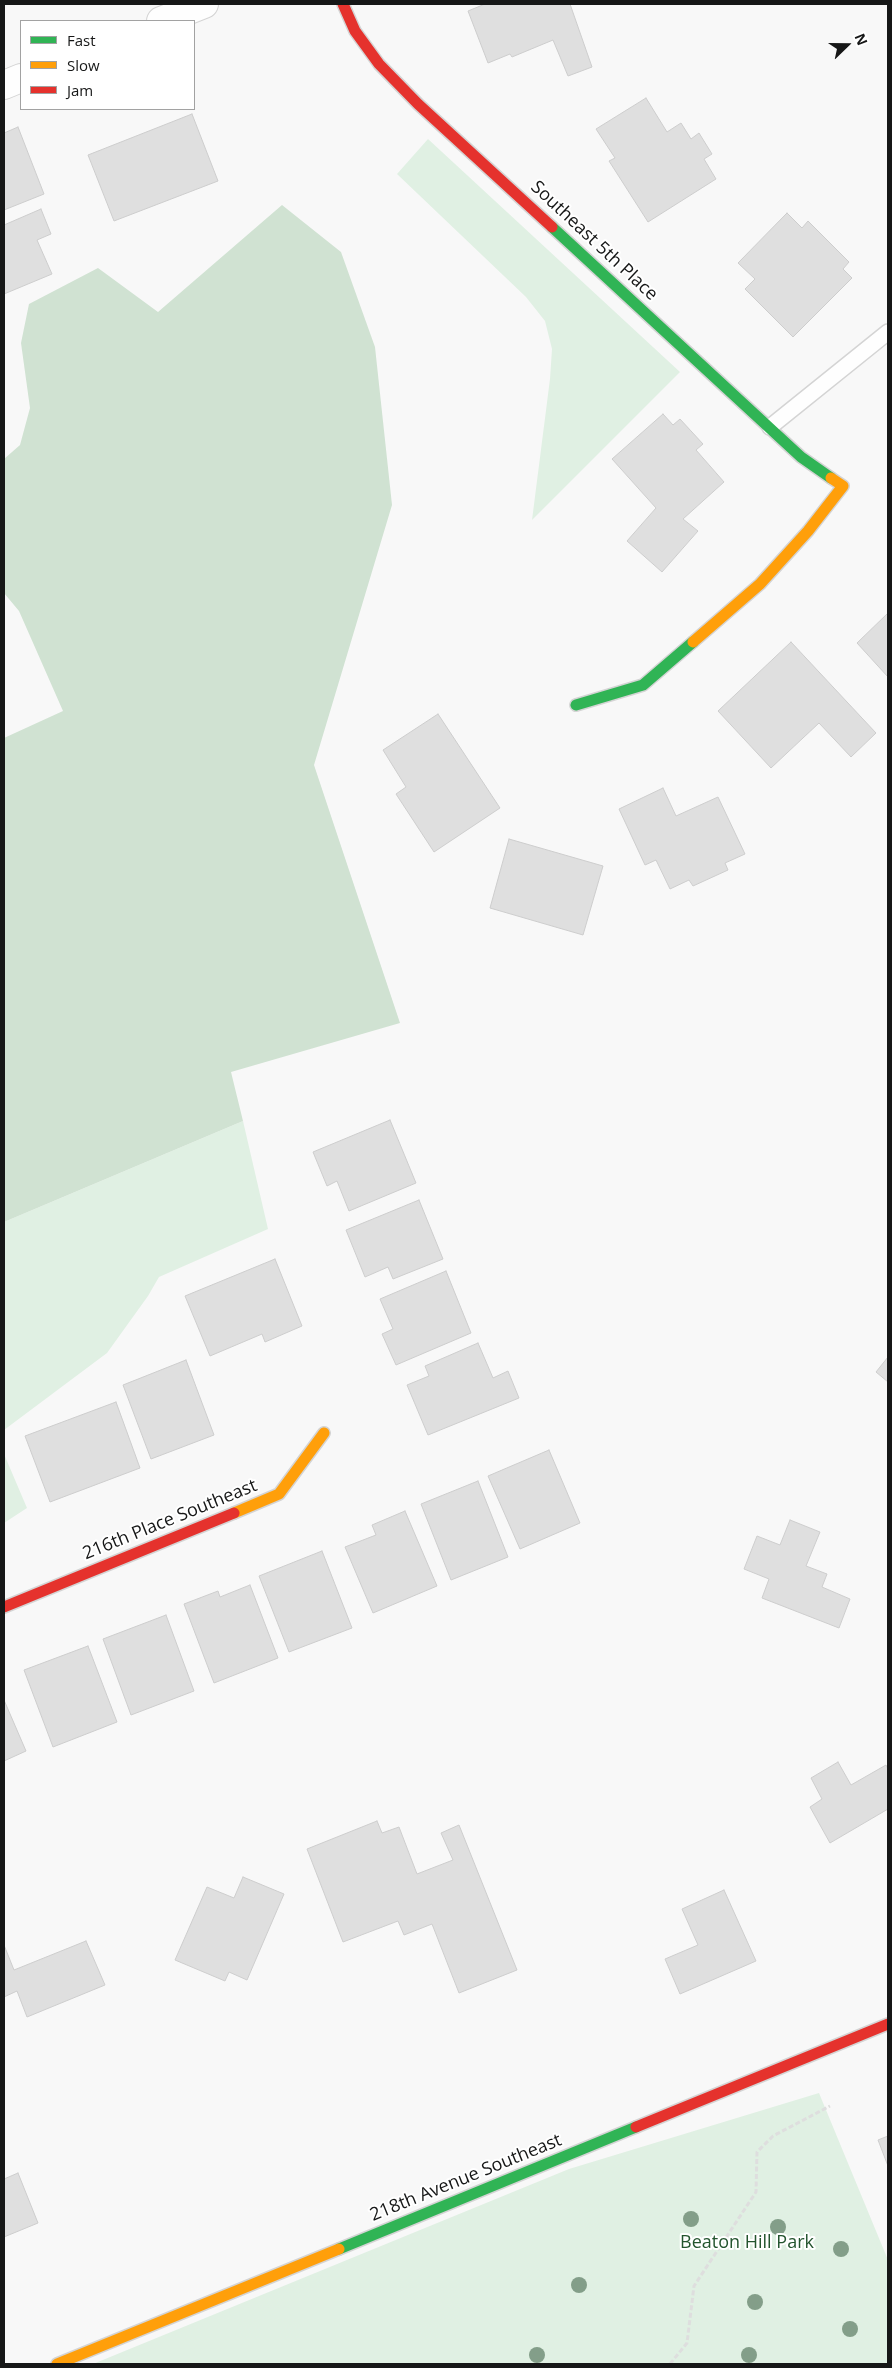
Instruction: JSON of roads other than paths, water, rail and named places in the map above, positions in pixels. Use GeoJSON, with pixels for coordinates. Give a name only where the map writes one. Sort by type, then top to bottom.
{"type":"FeatureCollection","features":[{"type":"Feature","properties":{"kind":"street"},"geometry":{"type":"LineString","coordinates":[[164,20],[204,4]]}},
{"type":"Feature","properties":{"kind":"street","name":"Southeast 5th Place"},"geometry":{"type":"LineString","coordinates":[[343,4],[356,31],[379,64],[418,104],[801,456],[843,486],[808,531],[760,584],[643,685],[576,705]]}},
{"type":"Feature","properties":{"kind":"street"},"geometry":{"type":"LineString","coordinates":[[4,85],[20,78]]}},
{"type":"Feature","properties":{"kind":"street","name":"216th Place Southeast"},"geometry":{"type":"LineString","coordinates":[[4,1607],[280,1494],[324,1433]]}},
{"type":"Feature","properties":{"kind":"street","name":"218th Avenue Southeast"},"geometry":{"type":"LineString","coordinates":[[57,2364],[888,2024]]}},
{"type":"Feature","properties":{"kind":"lane"},"geometry":{"type":"LineString","coordinates":[[770,427],[888,332]]}},
{"type":"Feature","properties":{"kind":"park label","name":"Beaton Hill Park"},"geometry":{"type":"Point","coordinates":[747,2243]}}]}
